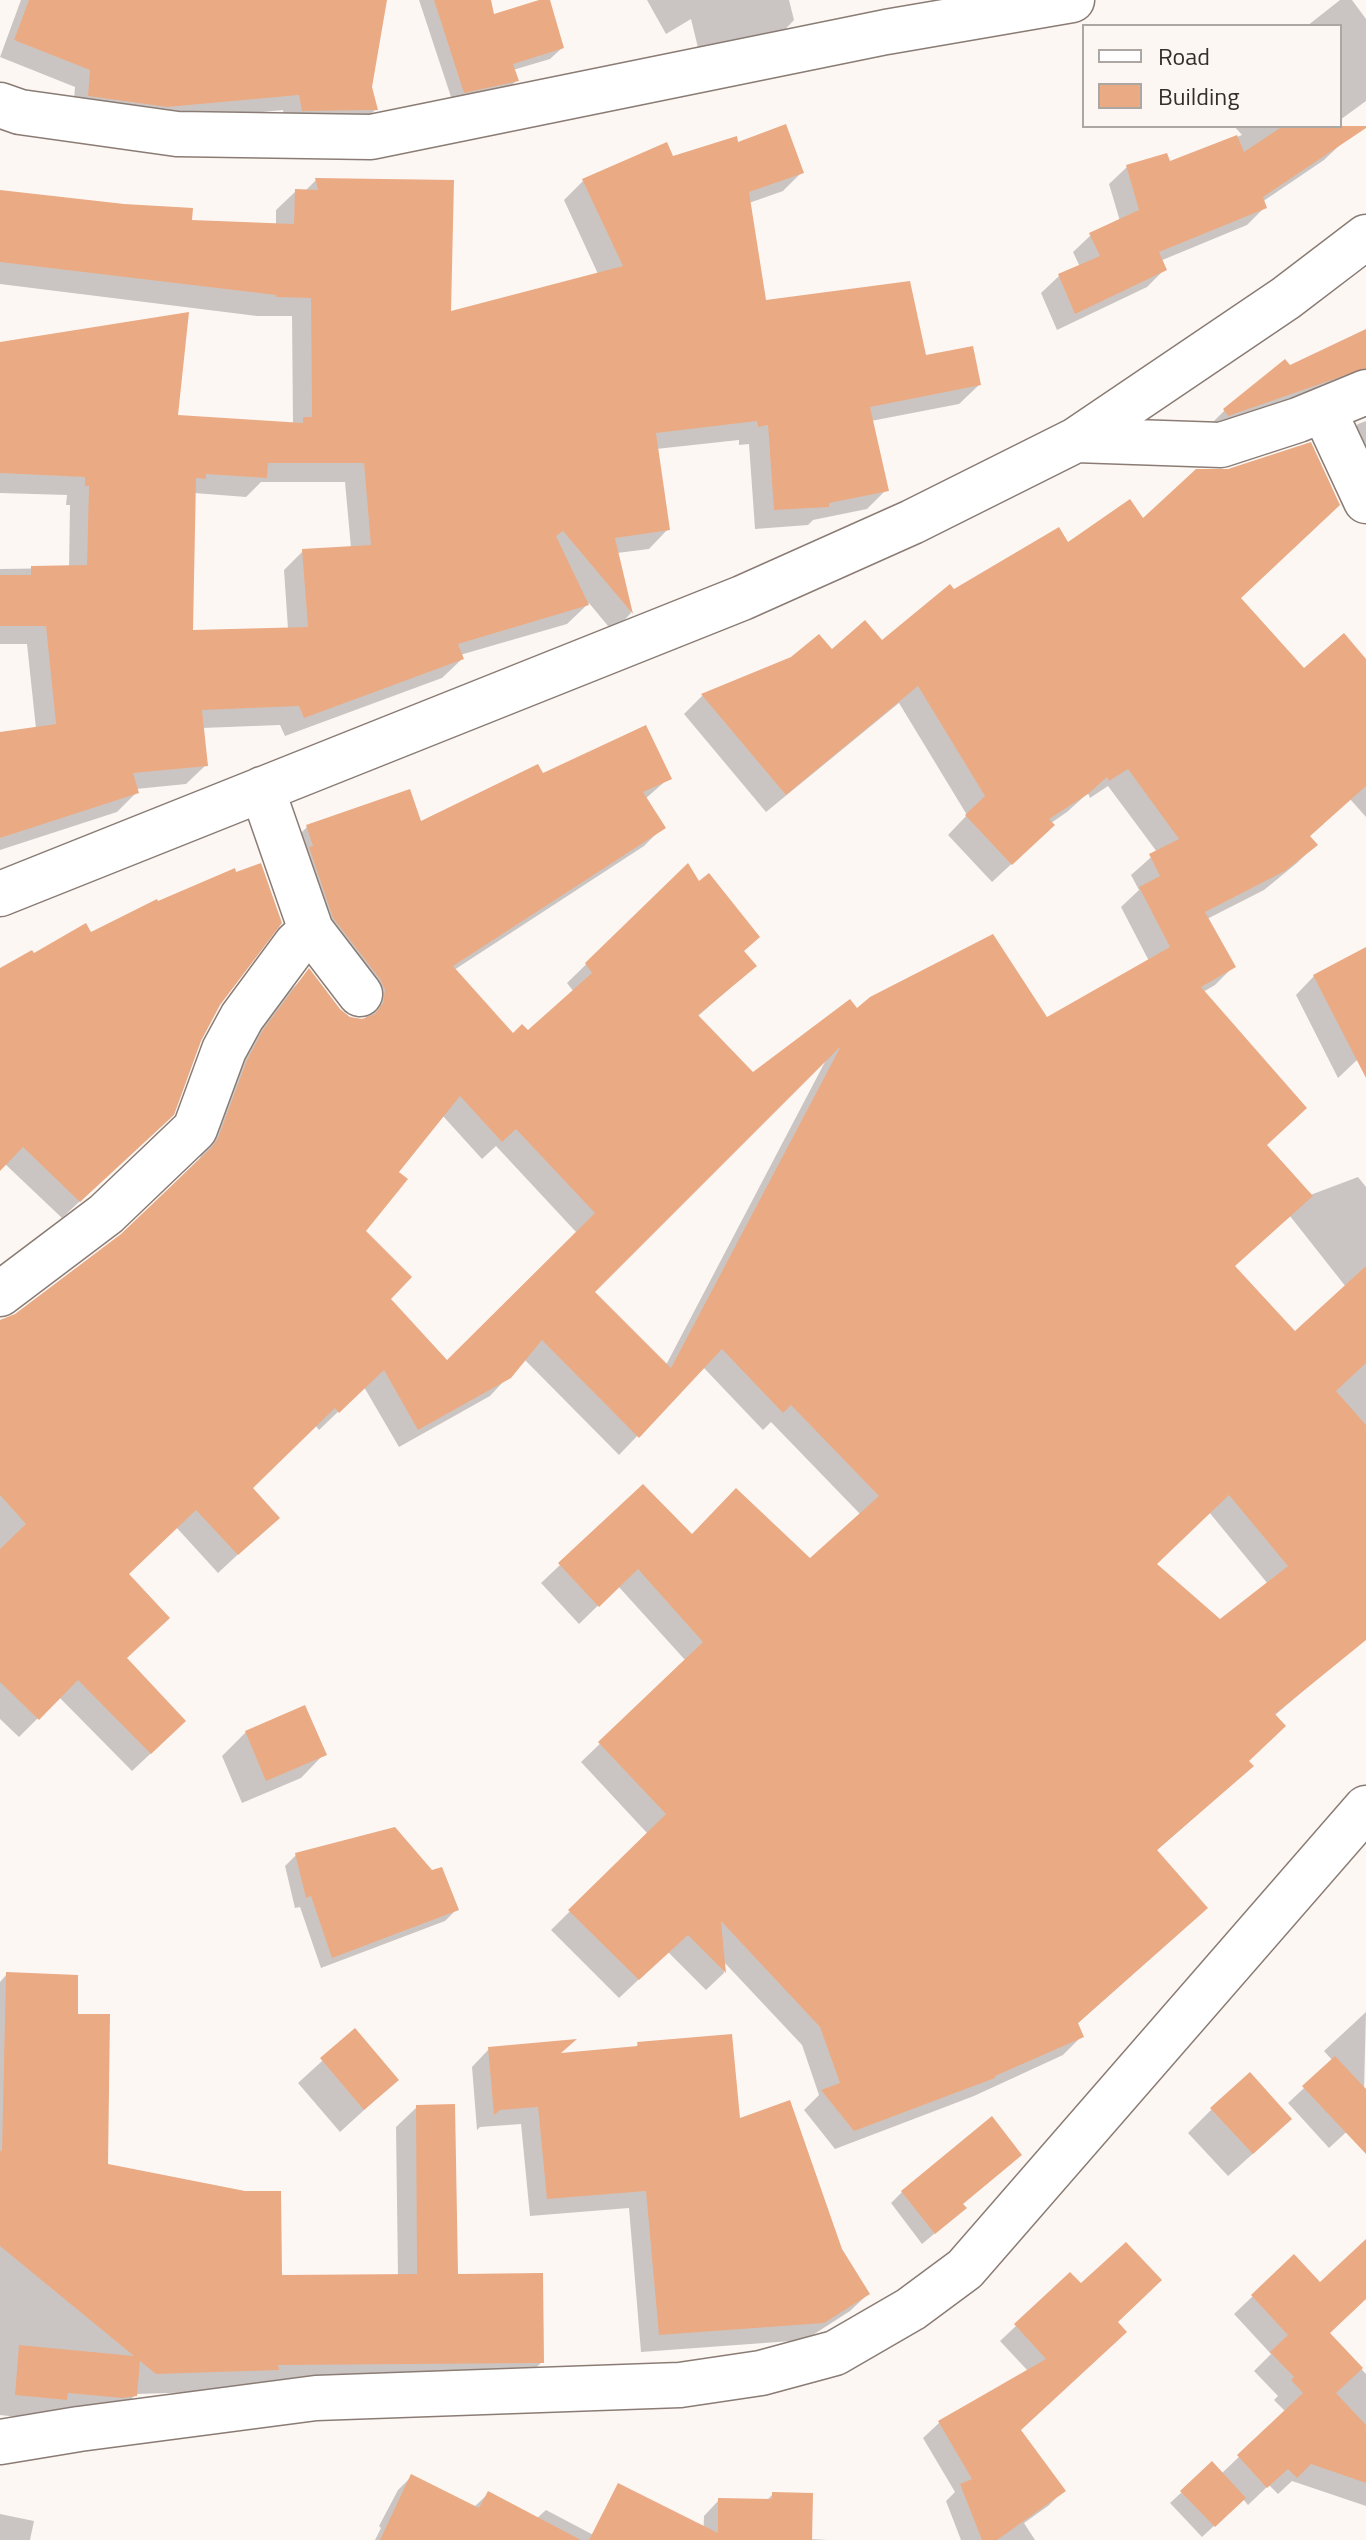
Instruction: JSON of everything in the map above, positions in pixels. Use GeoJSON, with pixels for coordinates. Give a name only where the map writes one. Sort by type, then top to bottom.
{"type":"FeatureCollection","features":[{"type":"Feature","properties":{"kind":"street"},"geometry":{"type":"LineString","coordinates":[[0,105],[20,112],[177,134],[371,137],[886,32],[1072,0]]}},
{"type":"Feature","properties":{"kind":"street"},"geometry":{"type":"LineString","coordinates":[[0,894],[742,598],[912,522],[1076,440],[1286,298],[1366,237]]}},
{"type":"Feature","properties":{"kind":"street"},"geometry":{"type":"LineString","coordinates":[[1076,440],[1221,445],[1324,411],[1366,392]]}},
{"type":"Feature","properties":{"kind":"street"},"geometry":{"type":"LineString","coordinates":[[1324,411],[1366,501]]}},
{"type":"Feature","properties":{"kind":"street"},"geometry":{"type":"LineString","coordinates":[[262,789],[311,930],[360,994]]}},
{"type":"Feature","properties":{"kind":"street"},"geometry":{"type":"LineString","coordinates":[[0,1294],[106,1214],[195,1129],[224,1050],[242,1017],[296,944],[311,930]]}},
{"type":"Feature","properties":{"kind":"street"},"geometry":{"type":"LineString","coordinates":[[0,2442],[316,2398],[680,2385],[761,2373],[835,2353],[911,2309],[965,2269],[1366,1808]]}},
{"type":"Feature","properties":{"kind":"building"},"geometry":{"type":"Polygon","coordinates":[[[29,0],[387,0],[372,87],[378,110],[302,111],[299,95],[167,107],[88,96],[90,70],[14,40],[29,0]]]}},
{"type":"Feature","properties":{"kind":"building"},"geometry":{"type":"Polygon","coordinates":[[[434,0],[491,0],[494,14],[539,0],[550,0],[564,48],[513,64],[519,81],[464,93],[434,0]]]}},
{"type":"Feature","properties":{"kind":"building"},"geometry":{"type":"Polygon","coordinates":[[[786,124],[804,173],[749,192],[766,300],[910,281],[926,355],[973,346],[981,385],[870,407],[889,491],[829,503],[829,507],[774,510],[768,425],[758,427],[757,421],[656,433],[670,530],[615,538],[633,614],[563,531],[556,536],[589,605],[458,644],[464,659],[304,718],[299,706],[202,710],[208,766],[133,773],[139,793],[0,838],[0,732],[56,724],[46,626],[0,626],[0,575],[31,575],[31,566],[87,565],[89,486],[85,486],[85,477],[0,473],[0,342],[189,312],[178,415],[303,423],[303,417],[312,417],[311,298],[276,297],[0,262],[0,190],[124,204],[193,208],[192,220],[294,224],[295,189],[318,190],[315,178],[454,180],[451,311],[623,266],[582,179],[667,142],[673,156],[737,136],[738,142],[786,124]],[[268,463],[267,478],[206,474],[206,479],[196,478],[193,630],[308,627],[302,549],[371,545],[364,463],[268,463]]]}},
{"type":"Feature","properties":{"kind":"building"},"geometry":{"type":"Polygon","coordinates":[[[1366,126],[1263,197],[1267,208],[1159,252],[1167,270],[1075,314],[1058,274],[1100,256],[1089,233],[1139,210],[1126,165],[1167,153],[1170,161],[1237,135],[1244,152],[1280,128],[1366,126]]]}},
{"type":"Feature","properties":{"kind":"building"},"geometry":{"type":"Polygon","coordinates":[[[1366,329],[1366,368],[1228,416],[1223,409],[1285,359],[1290,365],[1366,329]]]}},
{"type":"Feature","properties":{"kind":"building"},"geometry":{"type":"Polygon","coordinates":[[[1311,442],[1340,505],[1241,598],[1304,668],[1344,633],[1366,659],[1366,786],[1310,836],[1318,845],[1285,871],[1205,912],[1236,967],[1201,987],[1307,1108],[1267,1145],[1313,1196],[1235,1266],[1295,1331],[1366,1266],[1366,1363],[1336,1391],[1366,1425],[1366,1640],[1275,1714],[1286,1726],[1249,1761],[1254,1766],[1157,1850],[1208,1908],[1078,2023],[1084,2037],[995,2078],[854,2131],[821,2090],[840,2083],[820,2027],[721,1921],[726,1973],[688,1935],[639,1980],[568,1910],[666,1814],[598,1742],[703,1642],[638,1569],[599,1607],[558,1563],[643,1484],[692,1534],[736,1488],[810,1558],[879,1496],[791,1405],[783,1413],[722,1349],[639,1438],[542,1340],[511,1378],[418,1430],[384,1370],[339,1413],[335,1408],[253,1488],[280,1518],[238,1555],[196,1510],[129,1574],[170,1618],[127,1658],[186,1721],[151,1754],[78,1680],[39,1720],[0,1682],[0,1549],[26,1524],[0,1495],[0,1320],[15,1314],[121,1234],[212,1147],[247,1060],[263,1030],[309,968],[340,1009],[350,1017],[362,1019],[375,1014],[383,1003],[385,990],[380,979],[333,918],[309,847],[313,846],[306,825],[410,789],[421,821],[538,764],[543,773],[646,725],[672,779],[643,792],[666,828],[453,966],[513,1033],[522,1024],[528,1030],[592,973],[585,963],[688,863],[699,881],[709,873],[760,937],[744,951],[757,966],[698,1015],[753,1072],[850,999],[857,1008],[870,997],[993,934],[1047,1017],[1170,947],[1139,887],[1160,876],[1149,854],[1179,839],[1128,769],[1109,781],[1107,777],[1088,794],[1049,819],[1055,825],[1012,865],[965,815],[985,796],[918,686],[786,795],[701,694],[791,657],[819,634],[832,649],[865,620],[882,640],[950,584],[954,589],[1059,527],[1068,542],[1130,499],[1143,518],[1196,469],[1228,469],[1311,442]],[[841,1046],[595,1292],[671,1368],[841,1046]],[[460,1096],[399,1172],[408,1179],[366,1231],[412,1277],[391,1299],[447,1360],[595,1213],[516,1129],[502,1142],[460,1096]],[[1229,1495],[1157,1564],[1220,1619],[1288,1566],[1229,1495]]]}},
{"type":"Feature","properties":{"kind":"building"},"geometry":{"type":"Polygon","coordinates":[[[261,863],[282,923],[220,1005],[201,1041],[174,1115],[80,1202],[23,1147],[0,1171],[0,968],[32,950],[34,953],[86,923],[91,932],[157,899],[235,868],[236,872],[261,863]]]}},
{"type":"Feature","properties":{"kind":"building"},"geometry":{"type":"Polygon","coordinates":[[[1366,947],[1366,1078],[1313,975],[1366,947]]]}},
{"type":"Feature","properties":{"kind":"building"},"geometry":{"type":"Polygon","coordinates":[[[305,1705],[327,1755],[266,1781],[245,1731],[305,1705]]]}},
{"type":"Feature","properties":{"kind":"building"},"geometry":{"type":"Polygon","coordinates":[[[395,1827],[432,1870],[442,1867],[459,1910],[332,1958],[311,1896],[306,1898],[295,1853],[395,1827]]]}},
{"type":"Feature","properties":{"kind":"building"},"geometry":{"type":"Polygon","coordinates":[[[6,1972],[78,1975],[78,2014],[110,2014],[108,2164],[245,2191],[281,2191],[282,2275],[417,2274],[416,2105],[455,2104],[458,2274],[543,2273],[544,2363],[278,2365],[279,2370],[156,2374],[140,2361],[137,2396],[123,2398],[68,2393],[67,2400],[15,2395],[19,2345],[134,2356],[0,2246],[6,1972]]]}},
{"type":"Feature","properties":{"kind":"building"},"geometry":{"type":"Polygon","coordinates":[[[355,2028],[399,2080],[364,2110],[320,2058],[355,2028]]]}},
{"type":"Feature","properties":{"kind":"building"},"geometry":{"type":"Polygon","coordinates":[[[732,2034],[740,2118],[790,2100],[842,2249],[870,2294],[824,2323],[659,2335],[646,2191],[547,2199],[538,2107],[500,2110],[494,2115],[488,2047],[577,2039],[561,2053],[638,2046],[637,2042],[732,2034]]]}},
{"type":"Feature","properties":{"kind":"building"},"geometry":{"type":"Polygon","coordinates":[[[1335,2056],[1366,2089],[1366,2154],[1302,2086],[1335,2056]]]}},
{"type":"Feature","properties":{"kind":"building"},"geometry":{"type":"Polygon","coordinates":[[[1250,2072],[1292,2119],[1253,2154],[1210,2108],[1250,2072]]]}},
{"type":"Feature","properties":{"kind":"building"},"geometry":{"type":"Polygon","coordinates":[[[992,2116],[1022,2155],[963,2204],[967,2208],[935,2234],[901,2191],[992,2116]]]}},
{"type":"Feature","properties":{"kind":"building"},"geometry":{"type":"Polygon","coordinates":[[[1366,2239],[1366,2299],[1330,2333],[1363,2368],[1336,2393],[1366,2425],[1366,2483],[1311,2464],[1297,2478],[1288,2469],[1267,2488],[1237,2455],[1303,2393],[1291,2380],[1294,2377],[1270,2352],[1288,2335],[1251,2295],[1294,2254],[1320,2282],[1366,2239]]]}},
{"type":"Feature","properties":{"kind":"building"},"geometry":{"type":"Polygon","coordinates":[[[1126,2242],[1162,2280],[1118,2322],[1127,2332],[1021,2430],[1066,2491],[997,2540],[982,2540],[960,2484],[972,2479],[938,2421],[1046,2359],[1014,2324],[1070,2272],[1081,2283],[1126,2242]]]}},
{"type":"Feature","properties":{"kind":"building"},"geometry":{"type":"Polygon","coordinates":[[[1212,2461],[1246,2498],[1215,2527],[1180,2491],[1212,2461]]]}},
{"type":"Feature","properties":{"kind":"building"},"geometry":{"type":"Polygon","coordinates":[[[411,2474],[479,2508],[488,2491],[581,2540],[380,2540],[411,2474]]]}},
{"type":"Feature","properties":{"kind":"building"},"geometry":{"type":"Polygon","coordinates":[[[618,2483],[718,2533],[718,2498],[772,2499],[772,2492],[813,2493],[812,2540],[589,2540],[618,2483]]]}}]}
